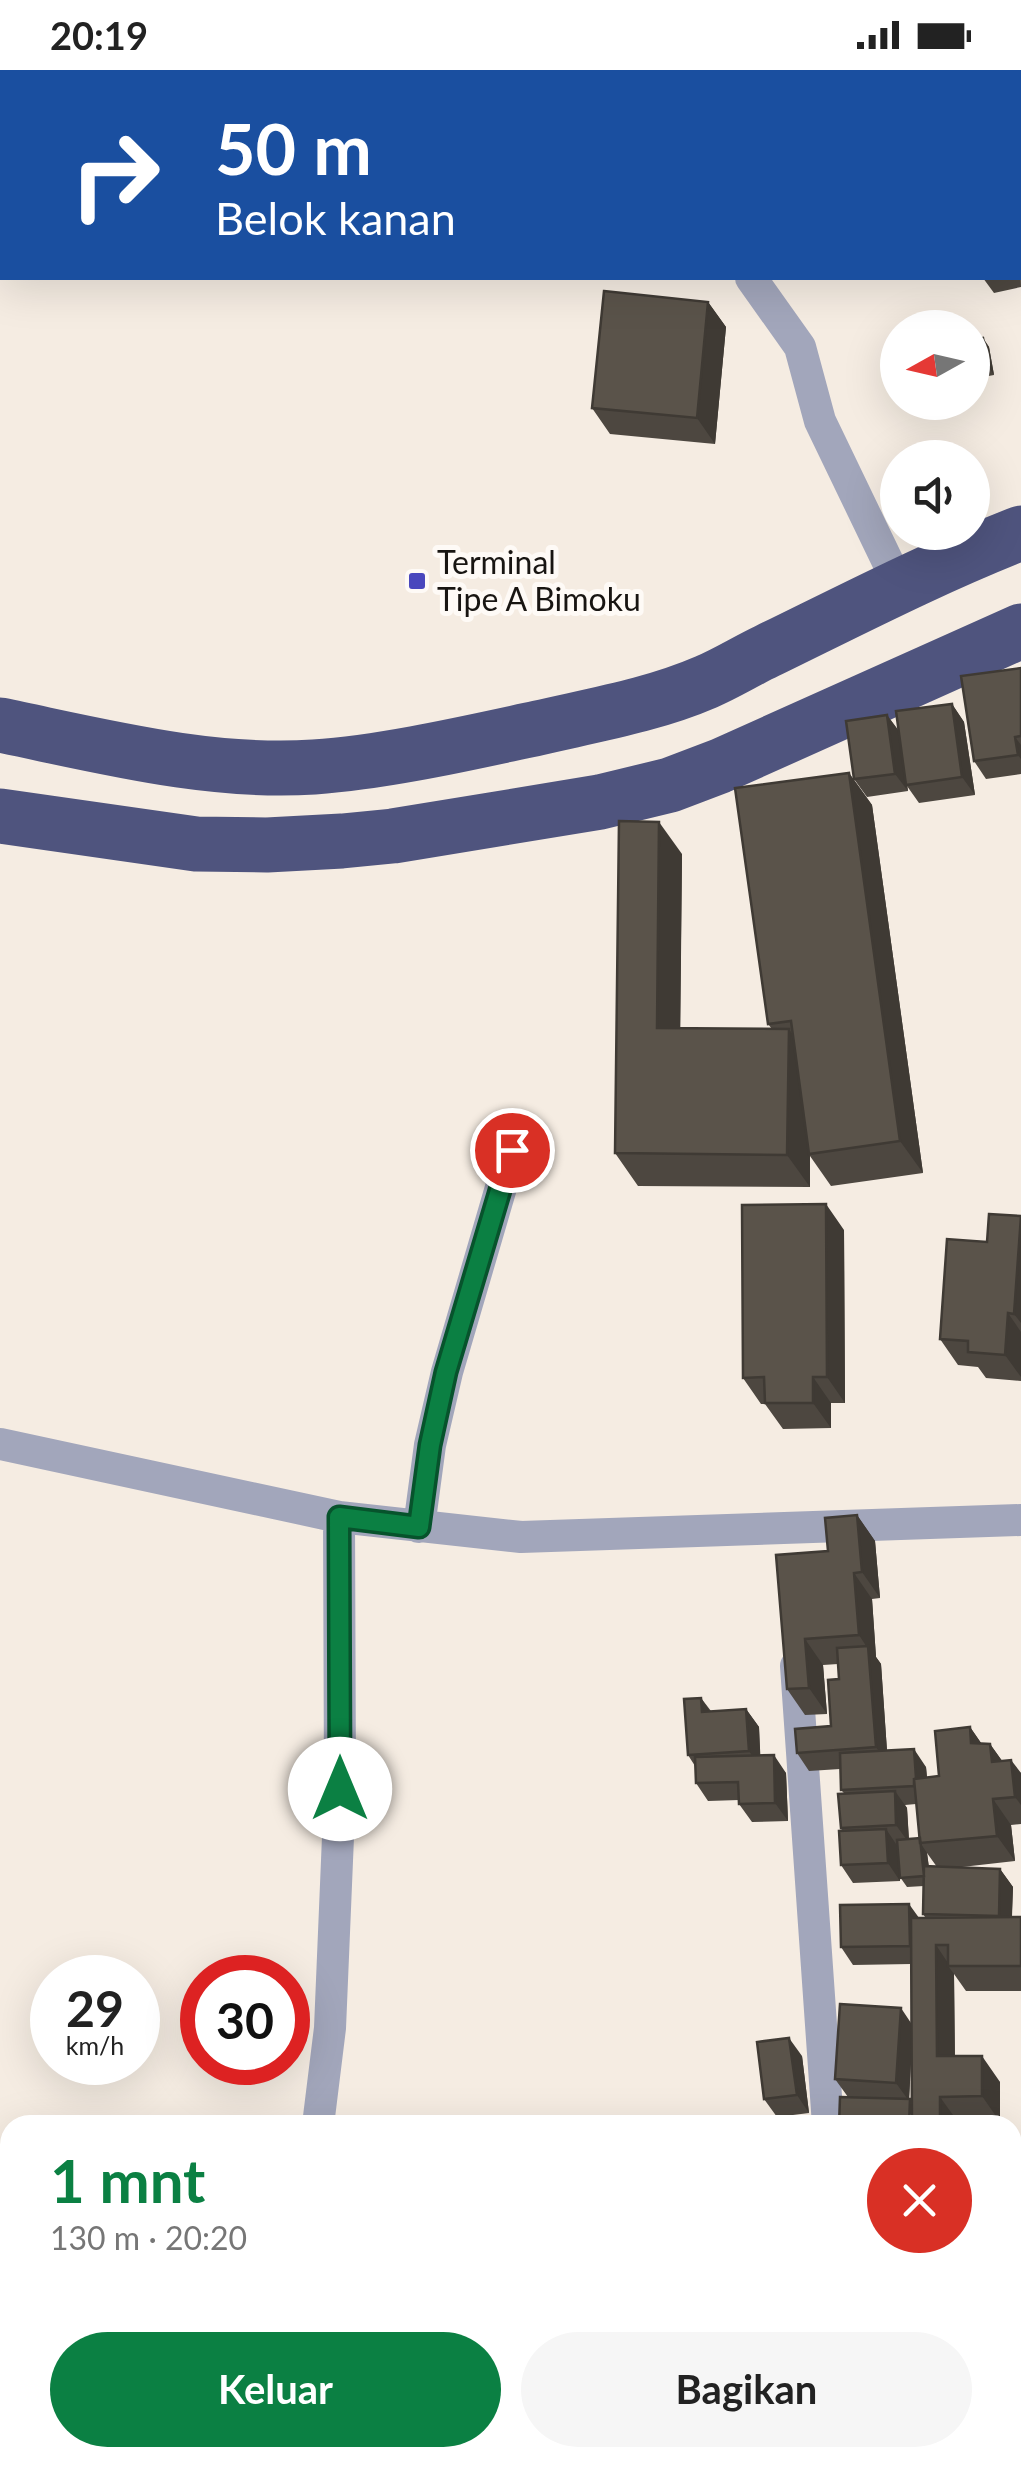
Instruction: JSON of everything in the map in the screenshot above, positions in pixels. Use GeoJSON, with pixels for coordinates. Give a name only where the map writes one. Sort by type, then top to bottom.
{"type":"FeatureCollection","features":[{"type":"Feature","properties":{"kind":"highway"},"geometry":{"type":"LineString","coordinates":[[0,725],[188,761],[312,767],[370,760],[634,706],[705,682],[900,585],[1021,533]]}},
{"type":"Feature","properties":{"kind":"highway"},"geometry":{"type":"LineString","coordinates":[[0,816],[196,844],[267,845],[392,836],[530,816],[670,786],[1021,632]]}},
{"type":"Feature","properties":{"kind":"highway"},"geometry":{"type":"LineString","coordinates":[[518,732],[530,816]]}},
{"type":"Feature","properties":{"kind":"street"},"geometry":{"type":"LineString","coordinates":[[751,280],[800,346],[820,422],[900,585]]}},
{"type":"Feature","properties":{"kind":"street"},"geometry":{"type":"LineString","coordinates":[[419,1527],[430,1445],[446,1372],[512,1150]]}},
{"type":"Feature","properties":{"kind":"street"},"geometry":{"type":"LineString","coordinates":[[0,1444],[339,1517],[521,1537],[1021,1520]]}},
{"type":"Feature","properties":{"kind":"street"},"geometry":{"type":"LineString","coordinates":[[319,2115],[330,2028],[336,1911],[341,1716],[339,1517]]}},
{"type":"Feature","properties":{"kind":"street"},"geometry":{"type":"LineString","coordinates":[[786,1526],[788,1566]]}},
{"type":"Feature","properties":{"kind":"street"},"geometry":{"type":"LineString","coordinates":[[794,1644],[827,2115]]}},
{"type":"Feature","properties":{"kind":"building"},"geometry":{"type":"Polygon","coordinates":[[[604,291],[708,302],[697,418],[592,408],[604,291]]]}},
{"type":"Feature","properties":{"kind":"building"},"geometry":{"type":"Polygon","coordinates":[[[1021,668],[1021,736],[1015,737],[1018,755],[974,761],[961,676],[1021,668]]]}},
{"type":"Feature","properties":{"kind":"building"},"geometry":{"type":"Polygon","coordinates":[[[952,704],[962,777],[906,785],[896,711],[952,704]]]}},
{"type":"Feature","properties":{"kind":"building"},"geometry":{"type":"Polygon","coordinates":[[[887,715],[895,774],[854,779],[846,721],[887,715]]]}},
{"type":"Feature","properties":{"kind":"building"},"geometry":{"type":"Polygon","coordinates":[[[849,773],[900,1141],[809,1154],[791,1021],[768,1024],[735,788],[849,773]]]}},
{"type":"Feature","properties":{"kind":"building"},"geometry":{"type":"Polygon","coordinates":[[[619,821],[659,822],[657,1028],[789,1029],[787,1155],[615,1153],[619,821]]]}},
{"type":"Feature","properties":{"kind":"building"},"geometry":{"type":"Polygon","coordinates":[[[826,1204],[827,1377],[813,1377],[813,1403],[765,1403],[764,1377],[743,1378],[742,1205],[826,1204]]]}},
{"type":"Feature","properties":{"kind":"building"},"geometry":{"type":"Polygon","coordinates":[[[989,1214],[1021,1216],[1014,1314],[1008,1313],[1005,1355],[968,1352],[968,1341],[940,1339],[947,1239],[987,1242],[989,1214]]]}},
{"type":"Feature","properties":{"kind":"building"},"geometry":{"type":"Polygon","coordinates":[[[857,1515],[862,1572],[854,1573],[859,1635],[805,1639],[809,1688],[787,1689],[776,1555],[828,1551],[825,1518],[857,1515]]]}},
{"type":"Feature","properties":{"kind":"building"},"geometry":{"type":"Polygon","coordinates":[[[868,1646],[876,1747],[797,1753],[795,1729],[831,1726],[828,1680],[839,1679],[837,1648],[868,1646]]]}},
{"type":"Feature","properties":{"kind":"building"},"geometry":{"type":"Polygon","coordinates":[[[701,1698],[702,1712],[746,1709],[749,1751],[688,1755],[684,1699],[701,1698]]]}},
{"type":"Feature","properties":{"kind":"building"},"geometry":{"type":"Polygon","coordinates":[[[970,1727],[971,1743],[990,1744],[992,1762],[1011,1760],[1015,1797],[993,1799],[997,1836],[920,1843],[914,1779],[939,1776],[935,1731],[970,1727]]]}},
{"type":"Feature","properties":{"kind":"building"},"geometry":{"type":"Polygon","coordinates":[[[914,1749],[914,1786],[841,1790],[840,1753],[914,1749]]]}},
{"type":"Feature","properties":{"kind":"building"},"geometry":{"type":"Polygon","coordinates":[[[774,1755],[775,1803],[739,1804],[738,1782],[696,1783],[695,1757],[774,1755]]]}},
{"type":"Feature","properties":{"kind":"building"},"geometry":{"type":"Polygon","coordinates":[[[895,1791],[896,1825],[841,1828],[838,1794],[895,1791]]]}},
{"type":"Feature","properties":{"kind":"building"},"geometry":{"type":"Polygon","coordinates":[[[886,1829],[888,1863],[841,1865],[839,1831],[886,1829]]]}},
{"type":"Feature","properties":{"kind":"building"},"geometry":{"type":"Polygon","coordinates":[[[920,1838],[924,1876],[900,1878],[897,1840],[920,1838]]]}},
{"type":"Feature","properties":{"kind":"building"},"geometry":{"type":"Polygon","coordinates":[[[924,1866],[1000,1869],[999,1916],[923,1914],[924,1866]]]}},
{"type":"Feature","properties":{"kind":"building"},"geometry":{"type":"Polygon","coordinates":[[[909,1904],[910,1946],[841,1947],[840,1905],[909,1904]]]}},
{"type":"Feature","properties":{"kind":"building"},"geometry":{"type":"Polygon","coordinates":[[[1021,1917],[1021,1966],[948,1966],[948,1945],[936,1945],[937,2056],[982,2056],[982,2096],[940,2097],[940,2115],[912,2115],[911,1918],[1021,1917]]]}},
{"type":"Feature","properties":{"kind":"building"},"geometry":{"type":"Polygon","coordinates":[[[840,2004],[901,2008],[896,2083],[835,2079],[840,2004]]]}},
{"type":"Feature","properties":{"kind":"building"},"geometry":{"type":"Polygon","coordinates":[[[789,2038],[797,2095],[764,2099],[757,2042],[789,2038]]]}},
{"type":"Feature","properties":{"kind":"building"},"geometry":{"type":"Polygon","coordinates":[[[840,2097],[910,2099],[909,2115],[839,2115],[840,2097]]]}},
{"type":"Feature","properties":{"kind":"place","name":"Terminal Tipe A Bimoku"},"geometry":{"type":"Point","coordinates":[417,581]}},
{"type":"Feature","properties":{"kind":"route"},"geometry":{"type":"LineString","coordinates":[[340,1789],[339,1517],[419,1527],[430,1445],[446,1372],[512,1150]]}}]}
